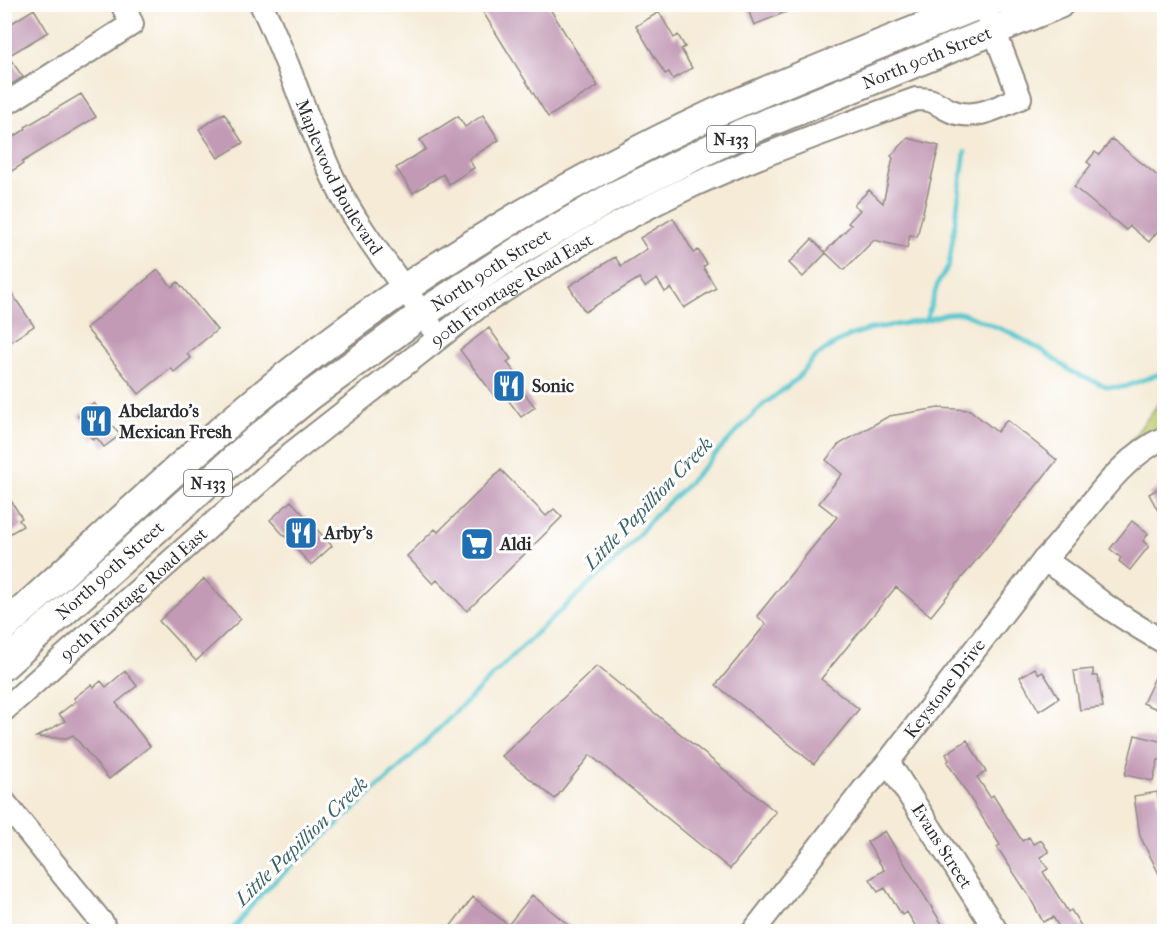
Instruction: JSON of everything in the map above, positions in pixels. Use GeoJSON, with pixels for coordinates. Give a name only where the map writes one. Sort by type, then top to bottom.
{"type":"FeatureCollection","features":[{"type":"Feature","properties":{"kind":"main road","name":"North 90th Street"},"geometry":{"type":"LineString","coordinates":[[4,627],[261,397],[324,347],[405,289],[567,188],[668,135],[765,91],[982,4]]}},
{"type":"Feature","properties":{"kind":"main road","name":"North 90th Street"},"geometry":{"type":"LineString","coordinates":[[4,665],[258,438],[311,395],[422,314],[520,250],[660,172],[785,115],[1059,4]]}},
{"type":"Feature","properties":{"kind":"street"},"geometry":{"type":"LineString","coordinates":[[4,105],[132,24],[122,4]]}},
{"type":"Feature","properties":{"kind":"street","name":"Maplewood Boulevard"},"geometry":{"type":"LineString","coordinates":[[261,4],[336,184],[369,242],[405,289],[438,338]]}},
{"type":"Feature","properties":{"kind":"street","name":"90th Frontage Road East"},"geometry":{"type":"LineString","coordinates":[[4,710],[291,453],[481,305],[568,252],[679,192],[746,163],[916,99],[929,99],[960,114],[973,115],[1020,98],[982,4]]}},
{"type":"Feature","properties":{"kind":"street","name":"Keystone Drive"},"geometry":{"type":"LineString","coordinates":[[753,932],[1044,560],[1125,464],[1138,452],[1164,438]]}},
{"type":"Feature","properties":{"kind":"street"},"geometry":{"type":"LineString","coordinates":[[1044,560],[1063,571],[1102,603],[1164,642]]}},
{"type":"Feature","properties":{"kind":"street","name":"Evans Street"},"geometry":{"type":"LineString","coordinates":[[888,762],[997,932]]}},
{"type":"Feature","properties":{"kind":"street"},"geometry":{"type":"LineString","coordinates":[[4,802],[103,924]]}},
{"type":"Feature","properties":{"kind":"green space"},"geometry":{"type":"Polygon","coordinates":[[[1164,396],[1164,427],[1134,442],[1124,450],[1164,396]]]}},
{"type":"Feature","properties":{"kind":"building"},"geometry":{"type":"Polygon","coordinates":[[[478,4],[547,4],[598,86],[548,117],[478,4]]]}},
{"type":"Feature","properties":{"kind":"building"},"geometry":{"type":"Polygon","coordinates":[[[746,4],[803,4],[803,5],[754,25],[746,4]]]}},
{"type":"Feature","properties":{"kind":"building"},"geometry":{"type":"Polygon","coordinates":[[[34,9],[48,32],[8,56],[23,77],[4,89],[4,28],[34,9]]]}},
{"type":"Feature","properties":{"kind":"building"},"geometry":{"type":"Polygon","coordinates":[[[659,12],[674,38],[678,35],[685,47],[681,49],[692,68],[673,79],[669,72],[665,74],[636,26],[659,12]]]}},
{"type":"Feature","properties":{"kind":"building"},"geometry":{"type":"Polygon","coordinates":[[[81,94],[96,117],[22,162],[23,164],[4,176],[4,143],[26,129],[25,127],[81,94]]]}},
{"type":"Feature","properties":{"kind":"building"},"geometry":{"type":"Polygon","coordinates":[[[224,113],[243,143],[218,158],[199,129],[224,113]]]}},
{"type":"Feature","properties":{"kind":"building"},"geometry":{"type":"Polygon","coordinates":[[[483,115],[499,140],[469,159],[474,168],[449,184],[443,174],[413,193],[396,168],[426,149],[420,140],[458,116],[465,127],[483,115]]]}},
{"type":"Feature","properties":{"kind":"building"},"geometry":{"type":"Polygon","coordinates":[[[908,138],[939,146],[917,237],[910,235],[907,248],[874,240],[844,270],[826,253],[803,277],[789,263],[812,239],[825,252],[851,225],[848,223],[860,210],[854,205],[869,190],[883,203],[893,158],[891,156],[908,138]]]}},
{"type":"Feature","properties":{"kind":"building"},"geometry":{"type":"Polygon","coordinates":[[[1112,139],[1164,181],[1164,223],[1149,242],[1130,226],[1126,230],[1074,187],[1091,165],[1087,162],[1095,152],[1099,155],[1112,139]]]}},
{"type":"Feature","properties":{"kind":"building"},"geometry":{"type":"Polygon","coordinates":[[[673,218],[694,253],[698,250],[707,264],[703,267],[716,288],[684,308],[671,288],[665,292],[657,279],[645,287],[639,278],[585,312],[569,286],[615,257],[621,266],[647,249],[640,238],[673,218]]]}},
{"type":"Feature","properties":{"kind":"building"},"geometry":{"type":"Polygon","coordinates":[[[158,270],[172,287],[178,282],[217,330],[187,354],[191,358],[174,372],[171,368],[139,394],[86,328],[158,270]]]}},
{"type":"Feature","properties":{"kind":"building"},"geometry":{"type":"Polygon","coordinates":[[[4,282],[34,326],[4,346],[4,282]]]}},
{"type":"Feature","properties":{"kind":"building"},"geometry":{"type":"Polygon","coordinates":[[[489,328],[511,359],[507,362],[518,377],[514,380],[535,407],[521,417],[503,393],[496,398],[460,350],[489,328]]]}},
{"type":"Feature","properties":{"kind":"building","name":"Abelardo's Mexican Fresh"},"geometry":{"type":"Polygon","coordinates":[[[94,403],[120,435],[104,447],[96,437],[93,440],[84,429],[87,427],[78,416],[94,403]]]}},
{"type":"Feature","properties":{"kind":"building"},"geometry":{"type":"Polygon","coordinates":[[[939,408],[970,410],[997,432],[1007,420],[1057,460],[931,616],[896,587],[821,679],[859,709],[814,764],[716,685],[766,624],[757,616],[837,517],[819,503],[842,474],[826,460],[838,445],[889,416],[939,408]]]}},
{"type":"Feature","properties":{"kind":"building","name":"Aldi"},"geometry":{"type":"Polygon","coordinates":[[[501,470],[546,516],[554,509],[562,517],[467,611],[437,580],[433,584],[407,556],[435,529],[438,532],[501,470]]]}},
{"type":"Feature","properties":{"kind":"building"},"geometry":{"type":"Polygon","coordinates":[[[1164,485],[1164,522],[1149,494],[1164,485]]]}},
{"type":"Feature","properties":{"kind":"building"},"geometry":{"type":"Polygon","coordinates":[[[4,490],[22,518],[19,520],[23,526],[4,537],[4,490]]]}},
{"type":"Feature","properties":{"kind":"building","name":"Arby's"},"geometry":{"type":"Polygon","coordinates":[[[291,501],[332,546],[311,565],[270,520],[291,501]]]}},
{"type":"Feature","properties":{"kind":"building"},"geometry":{"type":"Polygon","coordinates":[[[1132,521],[1148,534],[1143,541],[1149,546],[1130,570],[1110,549],[1132,521]]]}},
{"type":"Feature","properties":{"kind":"building"},"geometry":{"type":"Polygon","coordinates":[[[204,579],[241,619],[196,661],[159,621],[204,579]]]}},
{"type":"Feature","properties":{"kind":"building"},"geometry":{"type":"Polygon","coordinates":[[[1164,658],[1164,712],[1143,703],[1164,658]]]}},
{"type":"Feature","properties":{"kind":"building"},"geometry":{"type":"Polygon","coordinates":[[[597,666],[776,812],[730,869],[590,755],[555,799],[502,756],[597,666]]]}},
{"type":"Feature","properties":{"kind":"building"},"geometry":{"type":"Polygon","coordinates":[[[1035,668],[1039,674],[1043,672],[1059,698],[1039,711],[1020,677],[1035,668]]]}},
{"type":"Feature","properties":{"kind":"building"},"geometry":{"type":"Polygon","coordinates":[[[1093,669],[1093,676],[1098,676],[1103,707],[1080,710],[1074,671],[1093,669]]]}},
{"type":"Feature","properties":{"kind":"building"},"geometry":{"type":"Polygon","coordinates":[[[125,671],[137,686],[116,703],[150,746],[109,779],[73,735],[67,738],[36,737],[65,721],[59,714],[76,701],[74,698],[92,684],[94,687],[101,681],[106,687],[125,671]]]}},
{"type":"Feature","properties":{"kind":"building"},"geometry":{"type":"Polygon","coordinates":[[[1135,735],[1164,742],[1161,760],[1158,760],[1153,781],[1125,775],[1135,735]]]}},
{"type":"Feature","properties":{"kind":"building"},"geometry":{"type":"Polygon","coordinates":[[[967,740],[986,772],[977,777],[990,797],[993,795],[1022,841],[1029,837],[1033,844],[1041,840],[1049,852],[1040,857],[1048,869],[1043,872],[1068,912],[1071,910],[1085,932],[1062,932],[1053,917],[1043,922],[997,847],[1000,845],[947,762],[949,760],[946,754],[967,740]]]}},
{"type":"Feature","properties":{"kind":"building"},"geometry":{"type":"Polygon","coordinates":[[[1157,792],[1164,837],[1164,884],[1140,836],[1134,796],[1157,792]]]}},
{"type":"Feature","properties":{"kind":"building"},"geometry":{"type":"Polygon","coordinates":[[[885,831],[947,932],[919,932],[907,912],[902,915],[885,888],[878,892],[870,879],[884,870],[867,842],[885,831]]]}},
{"type":"Feature","properties":{"kind":"building"},"geometry":{"type":"Polygon","coordinates":[[[532,895],[577,932],[446,932],[473,897],[508,925],[532,895]]]}},
{"type":"Feature","properties":{"kind":"waterway"},"geometry":{"type":"LineString","coordinates":[[926,320],[938,283],[949,265],[965,152]]}},
{"type":"Feature","properties":{"kind":"waterway","name":"Little Papillion Creek"},"geometry":{"type":"LineString","coordinates":[[230,932],[262,893],[398,769],[533,636],[621,555],[656,514],[682,490],[739,429],[763,405],[797,379],[813,359],[826,349],[849,336],[870,329],[962,313],[1011,333],[1043,351],[1072,372],[1108,387],[1124,387],[1164,372]]}},
{"type":"Feature","properties":{"kind":"place","name":"Sonic"},"geometry":{"type":"Point","coordinates":[509,386]}},
{"type":"Feature","properties":{"kind":"place","name":"Abelardo's Mexican Fresh"},"geometry":{"type":"Point","coordinates":[96,421]}},
{"type":"Feature","properties":{"kind":"place","name":"Arby's"},"geometry":{"type":"Point","coordinates":[301,533]}},
{"type":"Feature","properties":{"kind":"place","name":"Aldi"},"geometry":{"type":"Point","coordinates":[477,544]}}]}
